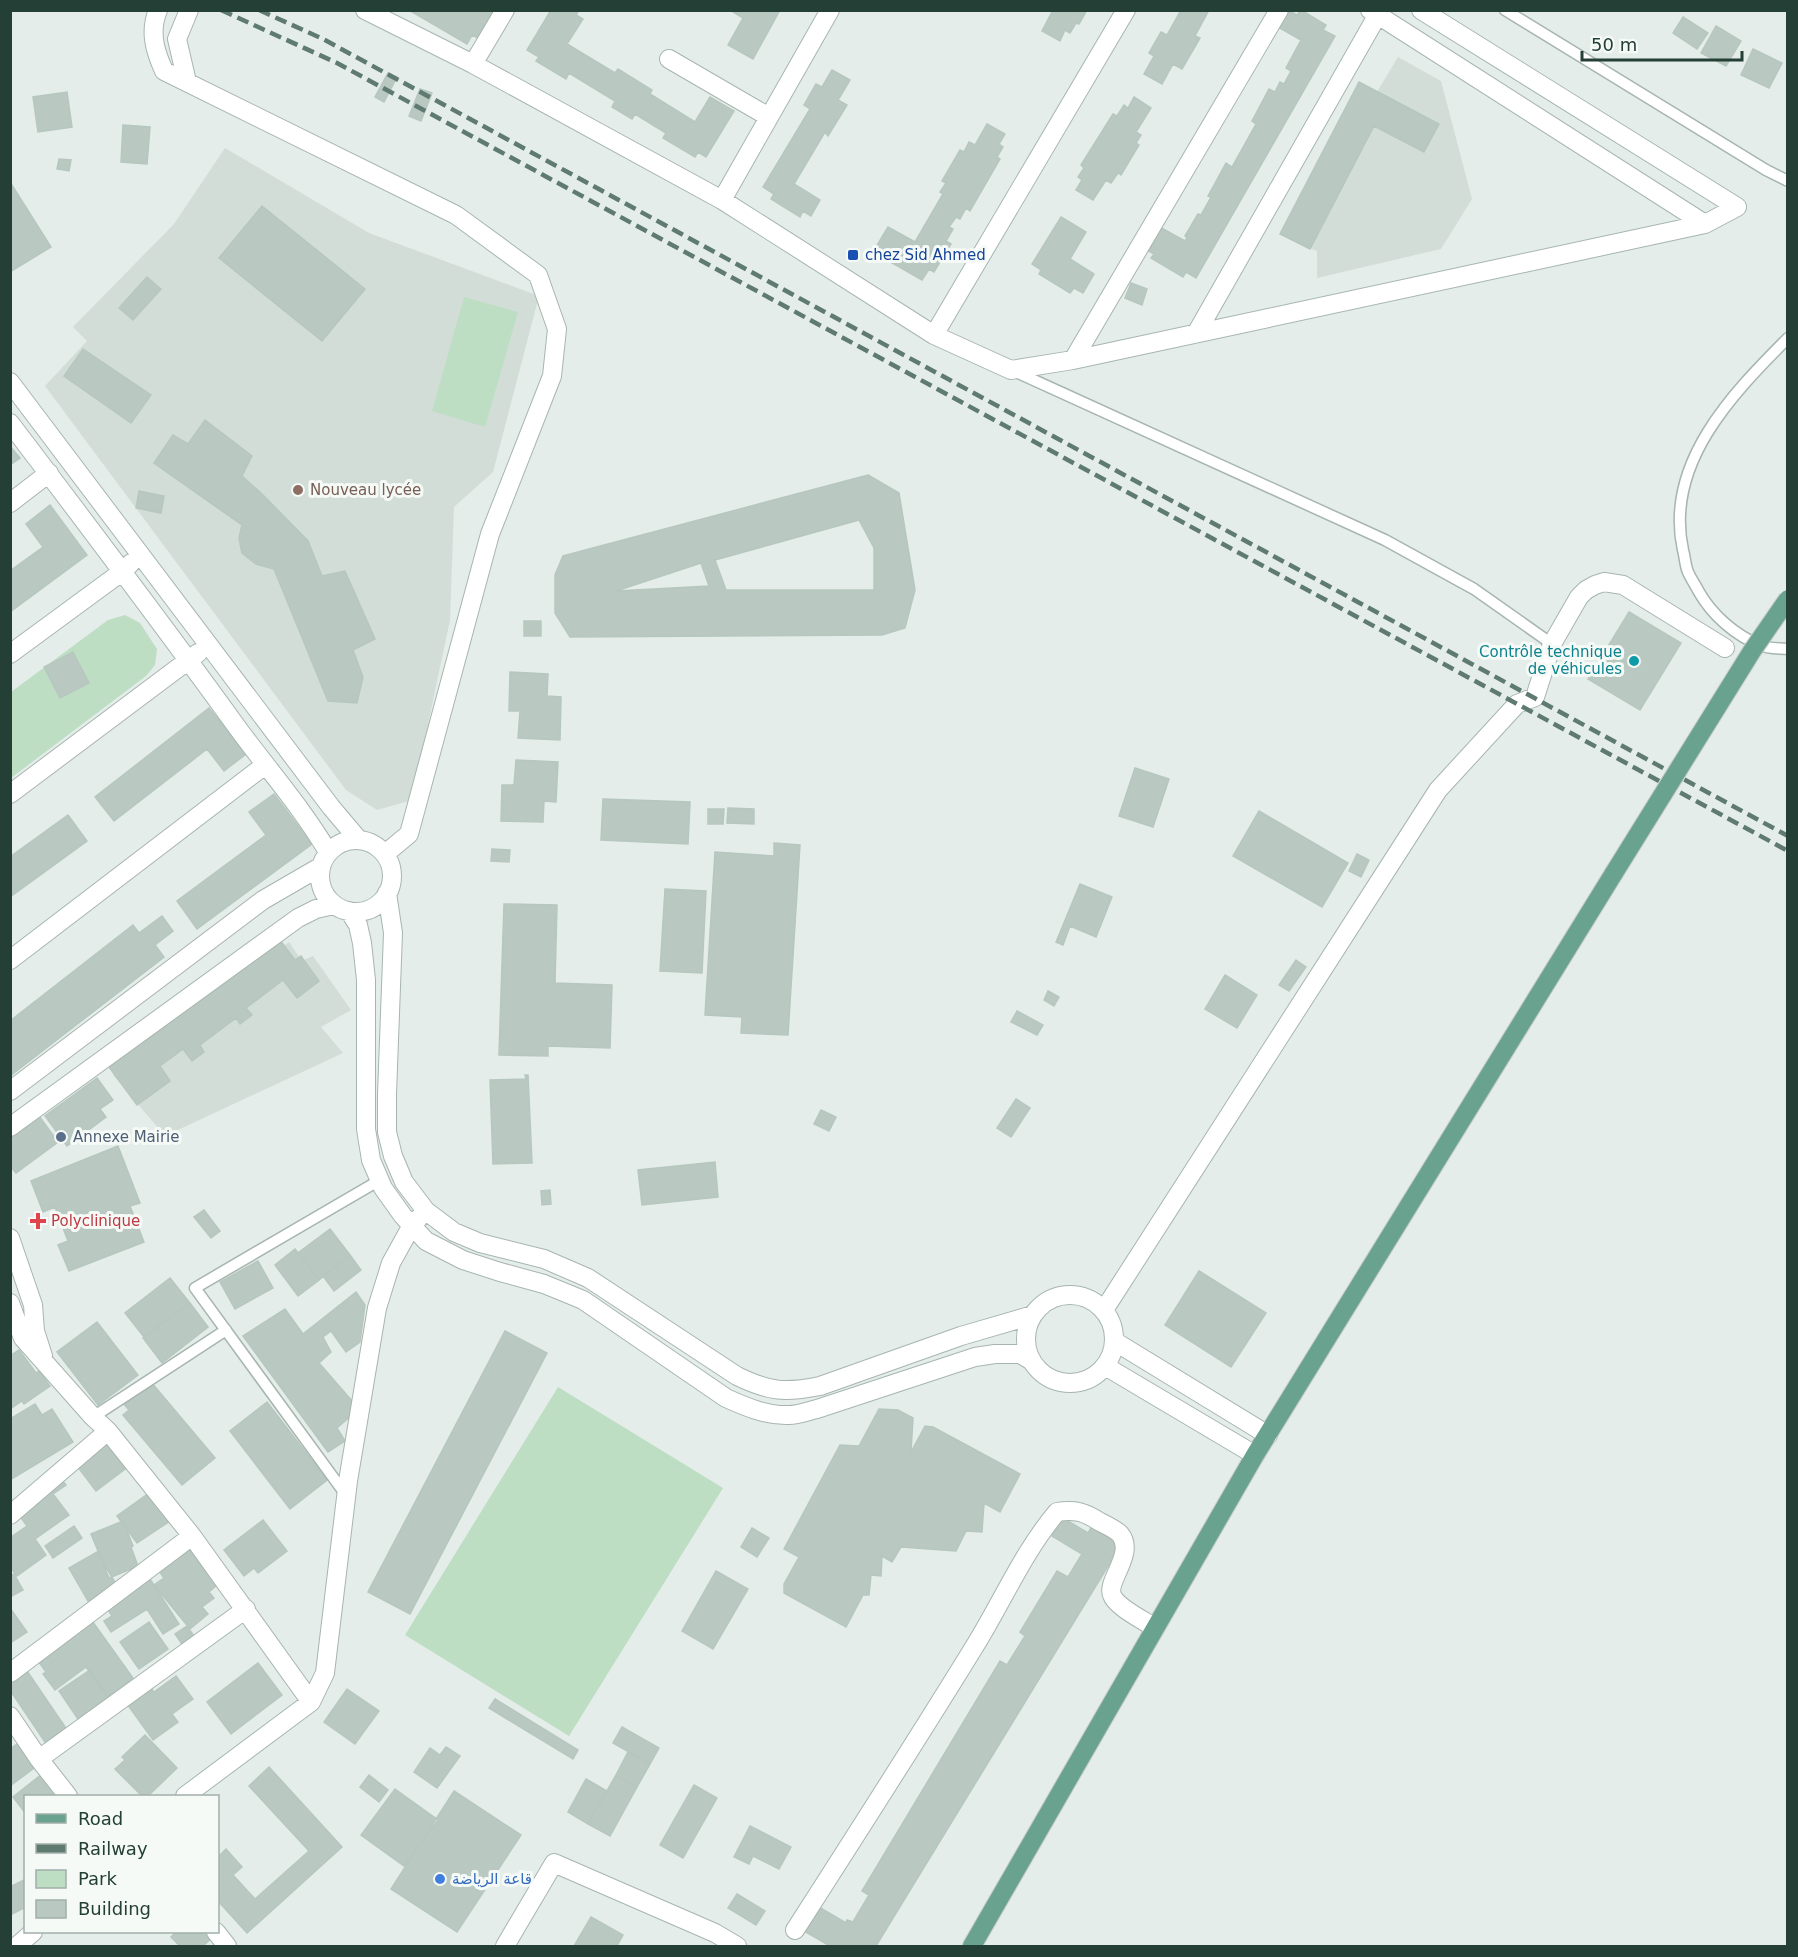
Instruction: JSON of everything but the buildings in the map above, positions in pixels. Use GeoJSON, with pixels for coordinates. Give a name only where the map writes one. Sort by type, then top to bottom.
{"type":"FeatureCollection","features":[{"type":"Feature","properties":{"kind":"main road"},"geometry":{"type":"LineString","coordinates":[[972,1947],[1255,1455],[1752,651],[1788,599]]}},
{"type":"Feature","properties":{"kind":"street"},"geometry":{"type":"LineString","coordinates":[[187,82],[177,39],[189,10]]}},
{"type":"Feature","properties":{"kind":"street"},"geometry":{"type":"LineString","coordinates":[[365,10],[473,64],[722,200],[933,335],[1011,370],[1073,360],[1705,224],[1737,207],[1420,10]]}},
{"type":"Feature","properties":{"kind":"street"},"geometry":{"type":"LineString","coordinates":[[473,64],[506,10]]}},
{"type":"Feature","properties":{"kind":"street"},"geometry":{"type":"LineString","coordinates":[[722,200],[830,10]]}},
{"type":"Feature","properties":{"kind":"street"},"geometry":{"type":"LineString","coordinates":[[933,335],[1126,10]]}},
{"type":"Feature","properties":{"kind":"street"},"geometry":{"type":"LineString","coordinates":[[1073,360],[1279,10]]}},
{"type":"Feature","properties":{"kind":"street"},"geometry":{"type":"LineString","coordinates":[[1197,332],[1374,13],[1705,224]]}},
{"type":"Feature","properties":{"kind":"street"},"geometry":{"type":"LineString","coordinates":[[156,15],[154,46],[164,71],[456,215],[538,275],[557,329],[552,376],[490,534],[409,834],[385,854]]}},
{"type":"Feature","properties":{"kind":"street"},"geometry":{"type":"LineString","coordinates":[[1454,64],[1474,44]]}},
{"type":"Feature","properties":{"kind":"street"},"geometry":{"type":"LineString","coordinates":[[669,59],[769,117]]}},
{"type":"Feature","properties":{"kind":"street"},"geometry":{"type":"LineString","coordinates":[[10,382],[331,807],[358,839]]}},
{"type":"Feature","properties":{"kind":"street"},"geometry":{"type":"LineString","coordinates":[[10,423],[313,826],[324,860],[319,878],[321,888],[327,897],[342,908],[358,925],[363,953],[366,980],[366,1129],[371,1160],[390,1197],[426,1240],[463,1260],[544,1284],[583,1300],[726,1398],[748,1408],[768,1413],[790,1415],[817,1409],[975,1357],[995,1354],[1020,1354],[1054,1379],[1068,1382],[1082,1381],[1095,1375],[1105,1366],[1112,1354],[1114,1341],[1110,1320],[1104,1310],[1081,1296],[1067,1295],[1048,1302],[1033,1315],[1028,1326],[1026,1338],[1032,1361]]}},
{"type":"Feature","properties":{"kind":"street"},"geometry":{"type":"LineString","coordinates":[[10,502],[49,473]]}},
{"type":"Feature","properties":{"kind":"street"},"geometry":{"type":"LineString","coordinates":[[10,654],[123,571],[140,554]]}},
{"type":"Feature","properties":{"kind":"street"},"geometry":{"type":"LineString","coordinates":[[1104,1310],[1438,790],[1517,704],[1535,697],[1552,644],[1579,597],[1586,590],[1604,582],[1623,585],[1725,648]]}},
{"type":"Feature","properties":{"kind":"street"},"geometry":{"type":"LineString","coordinates":[[10,795],[209,645]]}},
{"type":"Feature","properties":{"kind":"street"},"geometry":{"type":"LineString","coordinates":[[10,960],[265,765]]}},
{"type":"Feature","properties":{"kind":"street"},"geometry":{"type":"LineString","coordinates":[[10,1091],[263,900],[324,860],[337,845],[347,840],[358,839],[368,842],[385,854],[390,863],[391,884],[378,904],[364,911],[342,908],[316,909],[298,918],[10,1127]]}},
{"type":"Feature","properties":{"kind":"street"},"geometry":{"type":"LineString","coordinates":[[387,893],[393,933],[387,1132],[393,1156],[404,1182],[426,1211],[454,1232],[480,1243],[544,1259],[588,1278],[737,1376],[759,1387],[779,1390],[799,1390],[820,1386],[961,1336],[1033,1315]]}},
{"type":"Feature","properties":{"kind":"street"},"geometry":{"type":"LineString","coordinates":[[188,1795],[311,1702],[325,1674],[346,1495],[377,1308],[392,1263],[412,1225],[426,1211]]}},
{"type":"Feature","properties":{"kind":"street"},"geometry":{"type":"LineString","coordinates":[[10,1238],[33,1305],[35,1331],[46,1364]]}},
{"type":"Feature","properties":{"kind":"street"},"geometry":{"type":"LineString","coordinates":[[10,1303],[16,1343],[46,1364],[108,1431],[192,1536],[311,1702]]}},
{"type":"Feature","properties":{"kind":"street"},"geometry":{"type":"LineString","coordinates":[[1114,1341],[1268,1435]]}},
{"type":"Feature","properties":{"kind":"street"},"geometry":{"type":"LineString","coordinates":[[1105,1366],[1255,1455]]}},
{"type":"Feature","properties":{"kind":"street"},"geometry":{"type":"LineString","coordinates":[[10,1515],[108,1431]]}},
{"type":"Feature","properties":{"kind":"street"},"geometry":{"type":"LineString","coordinates":[[795,1930],[889,1785],[994,1615],[1040,1533],[1057,1512],[1072,1509],[1091,1516],[1120,1534],[1124,1546],[1122,1564],[1111,1589],[1112,1596],[1117,1604],[1155,1628]]}},
{"type":"Feature","properties":{"kind":"street"},"geometry":{"type":"LineString","coordinates":[[10,1673],[192,1536]]}},
{"type":"Feature","properties":{"kind":"street"},"geometry":{"type":"LineString","coordinates":[[39,1759],[246,1609]]}},
{"type":"Feature","properties":{"kind":"street"},"geometry":{"type":"LineString","coordinates":[[10,1716],[17,1741],[39,1759],[66,1795]]}},
{"type":"Feature","properties":{"kind":"street"},"geometry":{"type":"LineString","coordinates":[[505,1947],[554,1863],[715,1933],[736,1947]]}},
{"type":"Feature","properties":{"kind":"street"},"geometry":{"type":"LineString","coordinates":[[17,1947],[32,1933]]}},
{"type":"Feature","properties":{"kind":"street"},"geometry":{"type":"LineString","coordinates":[[217,1933],[228,1947]]}},
{"type":"Feature","properties":{"kind":"lane"},"geometry":{"type":"LineString","coordinates":[[1505,10],[1756,164],[1788,181]]}},
{"type":"Feature","properties":{"kind":"lane"},"geometry":{"type":"LineString","coordinates":[[1788,338],[1763,363],[1704,436],[1689,467],[1680,500],[1680,535],[1688,570],[1705,602],[1730,628],[1753,642],[1761,646],[1788,649]]}},
{"type":"Feature","properties":{"kind":"lane"},"geometry":{"type":"LineString","coordinates":[[1011,370],[1385,540],[1474,589],[1552,644]]}},
{"type":"Feature","properties":{"kind":"lane"},"geometry":{"type":"LineString","coordinates":[[346,1495],[195,1288],[380,1180]]}},
{"type":"Feature","properties":{"kind":"lane"},"geometry":{"type":"LineString","coordinates":[[93,1417],[226,1330]]}},
{"type":"Feature","properties":{"kind":"shaded area"},"geometry":{"type":"Polygon","coordinates":[[[1398,57],[1441,81],[1472,199],[1441,249],[1317,278],[1317,251],[1288,239],[1398,57]]]}},
{"type":"Feature","properties":{"kind":"shaded area","name":"Nouveau lycée"},"geometry":{"type":"Polygon","coordinates":[[[225,148],[369,233],[539,296],[493,472],[454,507],[450,620],[412,800],[377,810],[346,790],[45,386],[87,341],[73,327],[174,224],[225,148]]]}},
{"type":"Feature","properties":{"kind":"shaded area"},"geometry":{"type":"Polygon","coordinates":[[[289,942],[302,961],[313,956],[351,1010],[321,1027],[343,1053],[165,1136],[113,1075],[289,942]]]}},
{"type":"Feature","properties":{"kind":"green space"},"geometry":{"type":"Polygon","coordinates":[[[464,297],[518,312],[485,427],[432,411],[464,297]]]}},
{"type":"Feature","properties":{"kind":"green space"},"geometry":{"type":"Polygon","coordinates":[[[125,615],[140,623],[157,649],[155,665],[146,676],[11,778],[11,692],[108,620],[125,615]]]}},
{"type":"Feature","properties":{"kind":"green space"},"geometry":{"type":"Polygon","coordinates":[[[558,1387],[723,1488],[569,1736],[405,1635],[558,1387]]]}},
{"type":"Feature","properties":{"kind":"railway"},"geometry":{"type":"LineString","coordinates":[[221,10],[337,63],[1788,851]]}},
{"type":"Feature","properties":{"kind":"railway"},"geometry":{"type":"LineString","coordinates":[[259,10],[323,39],[1788,836]]}},
{"type":"Feature","properties":{"kind":"place","name":"chez Sid Ahmed"},"geometry":{"type":"Point","coordinates":[853,255]}},
{"type":"Feature","properties":{"kind":"place","name":"Nouveau lycée"},"geometry":{"type":"Point","coordinates":[298,490]}},
{"type":"Feature","properties":{"kind":"place","name":"Contrôle technique de véhicules"},"geometry":{"type":"Point","coordinates":[1634,661]}},
{"type":"Feature","properties":{"kind":"place","name":"Annexe Mairie"},"geometry":{"type":"Point","coordinates":[61,1137]}},
{"type":"Feature","properties":{"kind":"place","name":"Polyclinique"},"geometry":{"type":"Point","coordinates":[38,1221]}},
{"type":"Feature","properties":{"kind":"place","name":"قاعة الرياضة"},"geometry":{"type":"Point","coordinates":[440,1879]}}]}
